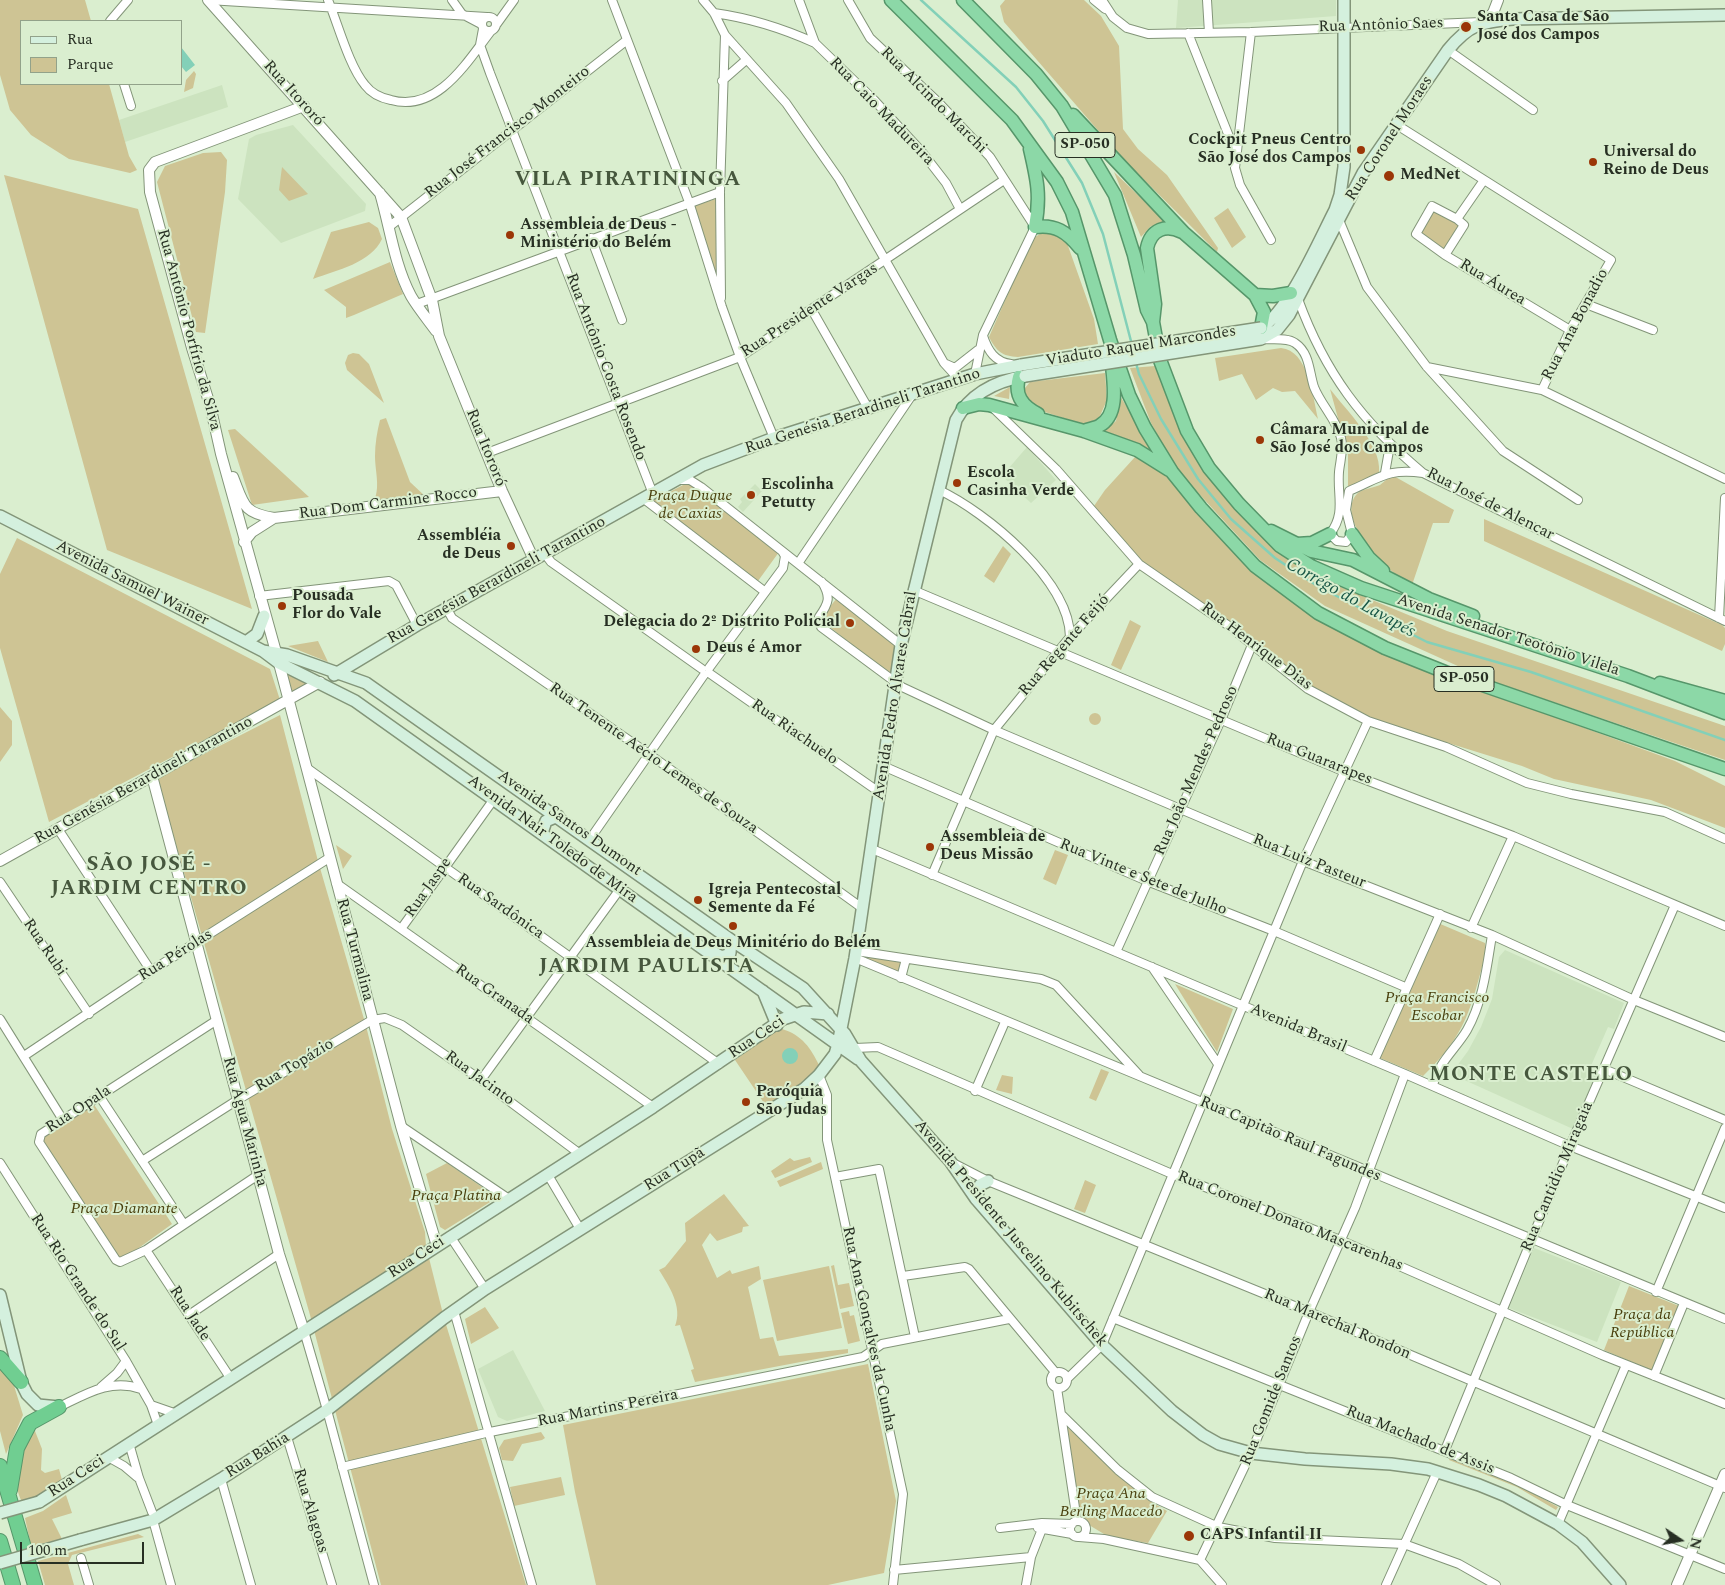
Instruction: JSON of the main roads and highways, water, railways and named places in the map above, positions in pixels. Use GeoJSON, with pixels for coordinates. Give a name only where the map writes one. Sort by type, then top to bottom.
{"type":"FeatureCollection","features":[{"type":"Feature","properties":{"kind":"highway","name":"SP-050"},"geometry":{"type":"LineString","coordinates":[[890,0],[1012,120],[1057,182],[1072,212],[1110,340],[1130,395],[1145,428],[1172,472],[1201,508],[1255,566],[1318,613],[1385,648],[1417,662],[1725,769]]}},
{"type":"Feature","properties":{"kind":"highway","name":"Avenida Senador Teotônio Vilela"},"geometry":{"type":"LineString","coordinates":[[963,0],[1036,74],[1062,106],[1115,195],[1134,256],[1147,310],[1153,322],[1160,360],[1187,431],[1210,468],[1258,524],[1280,546],[1311,566],[1361,588],[1628,676],[1725,713]]}},
{"type":"Feature","properties":{"kind":"highway"},"geometry":{"type":"LineString","coordinates":[[1062,106],[1094,136],[1184,233],[1255,295],[1264,312],[1261,334]]}},
{"type":"Feature","properties":{"kind":"highway"},"geometry":{"type":"LineString","coordinates":[[1028,141],[1037,176],[1040,204],[1034,227],[1047,226],[1071,236],[1084,254]]}},
{"type":"Feature","properties":{"kind":"highway"},"geometry":{"type":"LineString","coordinates":[[1153,322],[1155,310],[1147,248],[1148,241],[1152,234],[1160,229],[1173,229],[1184,233]]}},
{"type":"Feature","properties":{"kind":"highway"},"geometry":{"type":"LineString","coordinates":[[1255,295],[1294,296]]}},
{"type":"Feature","properties":{"kind":"highway"},"geometry":{"type":"LineString","coordinates":[[1084,431],[1101,426],[1112,411],[1114,395],[1110,340]]}},
{"type":"Feature","properties":{"kind":"highway"},"geometry":{"type":"LineString","coordinates":[[1022,373],[1017,390],[1020,399],[1026,408],[1048,421]]}},
{"type":"Feature","properties":{"kind":"highway"},"geometry":{"type":"LineString","coordinates":[[963,408],[979,404],[989,405],[1084,431],[1137,450],[1172,472]]}},
{"type":"Feature","properties":{"kind":"highway"},"geometry":{"type":"LineString","coordinates":[[1258,524],[1311,551],[1353,560],[1396,583],[1490,623],[1508,636]]}},
{"type":"Feature","properties":{"kind":"highway"},"geometry":{"type":"LineString","coordinates":[[1297,544],[1312,543],[1330,534]]}},
{"type":"Feature","properties":{"kind":"highway"},"geometry":{"type":"LineString","coordinates":[[1352,534],[1369,558],[1396,583]]}},
{"type":"Feature","properties":{"kind":"highway"},"geometry":{"type":"LineString","coordinates":[[1628,676],[1725,700]]}},
{"type":"Feature","properties":{"kind":"highway"},"geometry":{"type":"LineString","coordinates":[[1690,758],[1725,777]]}},
{"type":"Feature","properties":{"kind":"highway"},"geometry":{"type":"LineString","coordinates":[[0,1358],[24,1388]]}},
{"type":"Feature","properties":{"kind":"highway"},"geometry":{"type":"LineString","coordinates":[[10,1496],[10,1483],[17,1448],[30,1423],[59,1406]]}},
{"type":"Feature","properties":{"kind":"highway"},"geometry":{"type":"LineString","coordinates":[[0,1466],[35,1585]]}},
{"type":"Feature","properties":{"kind":"highway"},"geometry":{"type":"LineString","coordinates":[[0,1541],[11,1582]]}},
{"type":"Feature","properties":{"kind":"main road"},"geometry":{"type":"LineString","coordinates":[[1261,334],[1294,296],[1335,210],[1340,195],[1344,167],[1344,0]]}},
{"type":"Feature","properties":{"kind":"main road","name":"Rua Antônio Saes"},"geometry":{"type":"LineString","coordinates":[[1483,22],[1725,15]]}},
{"type":"Feature","properties":{"kind":"main road","name":"Rua Coronel Moraes"},"geometry":{"type":"LineString","coordinates":[[1294,296],[1339,220],[1363,173],[1448,50],[1462,34],[1483,22]]}},
{"type":"Feature","properties":{"kind":"main road"},"geometry":{"type":"LineString","coordinates":[[1344,167],[1350,176],[1363,173]]}},
{"type":"Feature","properties":{"kind":"main road","name":"Viaduto Raquel Marcondes"},"geometry":{"type":"LineString","coordinates":[[1022,373],[1261,334]]}},
{"type":"Feature","properties":{"kind":"main road","name":"Rua Genésia Berardineli Tarantino"},"geometry":{"type":"LineString","coordinates":[[320,682],[417,625],[703,466],[774,438],[975,374],[1022,373]]}},
{"type":"Feature","properties":{"kind":"main road","name":"Avenida Pedro Álvares Cabral"},"geometry":{"type":"LineString","coordinates":[[842,1030],[856,955],[901,645],[956,420],[963,408],[980,392],[1022,373]]}},
{"type":"Feature","properties":{"kind":"main road","name":"Avenida Samuel Wainer"},"geometry":{"type":"LineString","coordinates":[[0,516],[277,657]]}},
{"type":"Feature","properties":{"kind":"main road"},"geometry":{"type":"LineString","coordinates":[[246,642],[257,634],[264,616]]}},
{"type":"Feature","properties":{"kind":"main road"},"geometry":{"type":"LineString","coordinates":[[277,657],[320,682]]}},
{"type":"Feature","properties":{"kind":"main road","name":"Avenida Santos Dumont"},"geometry":{"type":"LineString","coordinates":[[277,657],[339,672],[366,682],[732,940],[804,988],[842,1030]]}},
{"type":"Feature","properties":{"kind":"main road"},"geometry":{"type":"LineString","coordinates":[[339,672],[341,692]]}},
{"type":"Feature","properties":{"kind":"main road","name":"Avenida Nair Toledo de Mira"},"geometry":{"type":"LineString","coordinates":[[320,682],[341,692],[762,989]]}},
{"type":"Feature","properties":{"kind":"main road"},"geometry":{"type":"LineString","coordinates":[[542,833],[546,821],[558,816]]}},
{"type":"Feature","properties":{"kind":"main road"},"geometry":{"type":"LineString","coordinates":[[694,942],[720,957],[726,956],[730,952],[732,940]]}},
{"type":"Feature","properties":{"kind":"main road"},"geometry":{"type":"LineString","coordinates":[[762,989],[838,1044]]}},
{"type":"Feature","properties":{"kind":"main road"},"geometry":{"type":"LineString","coordinates":[[762,989],[777,1025]]}},
{"type":"Feature","properties":{"kind":"main road"},"geometry":{"type":"LineString","coordinates":[[795,1013],[814,1011],[828,1014]]}},
{"type":"Feature","properties":{"kind":"main road","name":"Rua Ceci"},"geometry":{"type":"LineString","coordinates":[[0,1513],[39,1502],[174,1413],[231,1379],[450,1236],[548,1175],[795,1013]]}},
{"type":"Feature","properties":{"kind":"main road","name":"Rua Tupã"},"geometry":{"type":"LineString","coordinates":[[485,1289],[796,1094],[819,1075],[835,1054],[842,1030]]}},
{"type":"Feature","properties":{"kind":"main road","name":"Avenida Presidente Juscelino Kubitschek"},"geometry":{"type":"LineString","coordinates":[[842,1030],[855,1048],[861,1061]]}},
{"type":"Feature","properties":{"kind":"main road","name":"Avenida Presidente Juscelino Kubitschek"},"geometry":{"type":"LineString","coordinates":[[838,1044],[861,1061],[950,1161],[976,1199],[1102,1345],[1192,1427],[1219,1444],[1251,1453],[1305,1459],[1391,1464],[1437,1472],[1506,1496],[1558,1524],[1582,1542],[1620,1585]]}},
{"type":"Feature","properties":{"kind":"main road"},"geometry":{"type":"LineString","coordinates":[[976,1199],[980,1185],[988,1181]]}},
{"type":"Feature","properties":{"kind":"main road","name":"Rua Bahia"},"geometry":{"type":"LineString","coordinates":[[0,1563],[80,1540],[152,1516],[221,1479],[328,1410],[485,1289]]}},
{"type":"Feature","properties":{"kind":"main road"},"geometry":{"type":"LineString","coordinates":[[0,1295],[24,1388],[38,1406],[59,1406]]}},
{"type":"Feature","properties":{"kind":"water"},"geometry":{"type":"Polygon","coordinates":[[[182,48],[195,65],[186,72],[182,67],[182,48]]]}},
{"type":"Feature","properties":{"kind":"water"},"geometry":{"type":"Polygon","coordinates":[[[787,1048],[793,1048],[798,1053],[796,1062],[787,1064],[782,1059],[782,1053],[787,1048]]]}},
{"type":"Feature","properties":{"kind":"waterway","name":"Corrégo do Lavapés"},"geometry":{"type":"LineString","coordinates":[[921,0],[1016,87],[1043,121],[1082,183],[1103,234],[1132,345]]}},
{"type":"Feature","properties":{"kind":"waterway","name":"Corrégo do Lavapés"},"geometry":{"type":"LineString","coordinates":[[1136,363],[1139,374],[1161,419],[1198,479],[1231,519],[1275,558],[1319,587],[1427,642],[1531,672],[1725,740]]}},
{"type":"Feature","properties":{"kind":"place","name":"Santa Casa de São José dos Campos"},"geometry":{"type":"Point","coordinates":[1466,27]}},
{"type":"Feature","properties":{"kind":"place","name":"Cockpit Pneus Centro São José dos Campos"},"geometry":{"type":"Point","coordinates":[1361,150]}},
{"type":"Feature","properties":{"kind":"place","name":"Universal do Reino de Deus"},"geometry":{"type":"Point","coordinates":[1593,162]}},
{"type":"Feature","properties":{"kind":"place","name":"MedNet"},"geometry":{"type":"Point","coordinates":[1389,176]}},
{"type":"Feature","properties":{"kind":"place","name":"Assembleia de Deus - Ministério do Belém"},"geometry":{"type":"Point","coordinates":[510,235]}},
{"type":"Feature","properties":{"kind":"place","name":"Câmara Municipal de São José dos Campos"},"geometry":{"type":"Point","coordinates":[1260,440]}},
{"type":"Feature","properties":{"kind":"place","name":"Escola Casinha Verde"},"geometry":{"type":"Point","coordinates":[957,483]}},
{"type":"Feature","properties":{"kind":"place","name":"Escolinha Petutty"},"geometry":{"type":"Point","coordinates":[751,495]}},
{"type":"Feature","properties":{"kind":"place","name":"Assembléia de Deus"},"geometry":{"type":"Point","coordinates":[511,546]}},
{"type":"Feature","properties":{"kind":"place","name":"Pousada Flor do Vale"},"geometry":{"type":"Point","coordinates":[282,606]}},
{"type":"Feature","properties":{"kind":"place","name":"Delegacia do 2º Distrito Policial"},"geometry":{"type":"Point","coordinates":[850,623]}},
{"type":"Feature","properties":{"kind":"place","name":"Deus é Amor"},"geometry":{"type":"Point","coordinates":[696,649]}},
{"type":"Feature","properties":{"kind":"place","name":"Assembleia de Deus Missão"},"geometry":{"type":"Point","coordinates":[930,847]}},
{"type":"Feature","properties":{"kind":"place","name":"Igreja Pentecostal Semente da Fé"},"geometry":{"type":"Point","coordinates":[698,900]}},
{"type":"Feature","properties":{"kind":"place","name":"Assembleia de Deus Minitério do Belém"},"geometry":{"type":"Point","coordinates":[733,926]}},
{"type":"Feature","properties":{"kind":"place","name":"Paróquia São Judas"},"geometry":{"type":"Point","coordinates":[746,1102]}},
{"type":"Feature","properties":{"kind":"place","name":"CAPS Infantil II"},"geometry":{"type":"Point","coordinates":[1189,1536]}},
{"type":"Feature","properties":{"kind":"district","name":"VILA PIRATININGA"},"geometry":{"type":"Point","coordinates":[628,181]}},
{"type":"Feature","properties":{"kind":"district","name":"SÃO JOSÉ - JARDIM CENTRO"},"geometry":{"type":"Point","coordinates":[149,878]}},
{"type":"Feature","properties":{"kind":"district","name":"JARDIM PAULISTA"},"geometry":{"type":"Point","coordinates":[647,968]}},
{"type":"Feature","properties":{"kind":"district","name":"MONTE CASTELO"},"geometry":{"type":"Point","coordinates":[1531,1076]}},
{"type":"Feature","properties":{"kind":"park label","name":"Praça Duque de Caxias"},"geometry":{"type":"Point","coordinates":[690,506]}},
{"type":"Feature","properties":{"kind":"park label","name":"Praça Francisco Escobar"},"geometry":{"type":"Point","coordinates":[1437,1008]}},
{"type":"Feature","properties":{"kind":"park label","name":"Praça Platina"},"geometry":{"type":"Point","coordinates":[456,1197]}},
{"type":"Feature","properties":{"kind":"park label","name":"Praça Diamante"},"geometry":{"type":"Point","coordinates":[124,1210]}},
{"type":"Feature","properties":{"kind":"park label","name":"Praça da República"},"geometry":{"type":"Point","coordinates":[1642,1325]}},
{"type":"Feature","properties":{"kind":"park label","name":"Praça Ana Berling Macedo"},"geometry":{"type":"Point","coordinates":[1111,1504]}}]}
